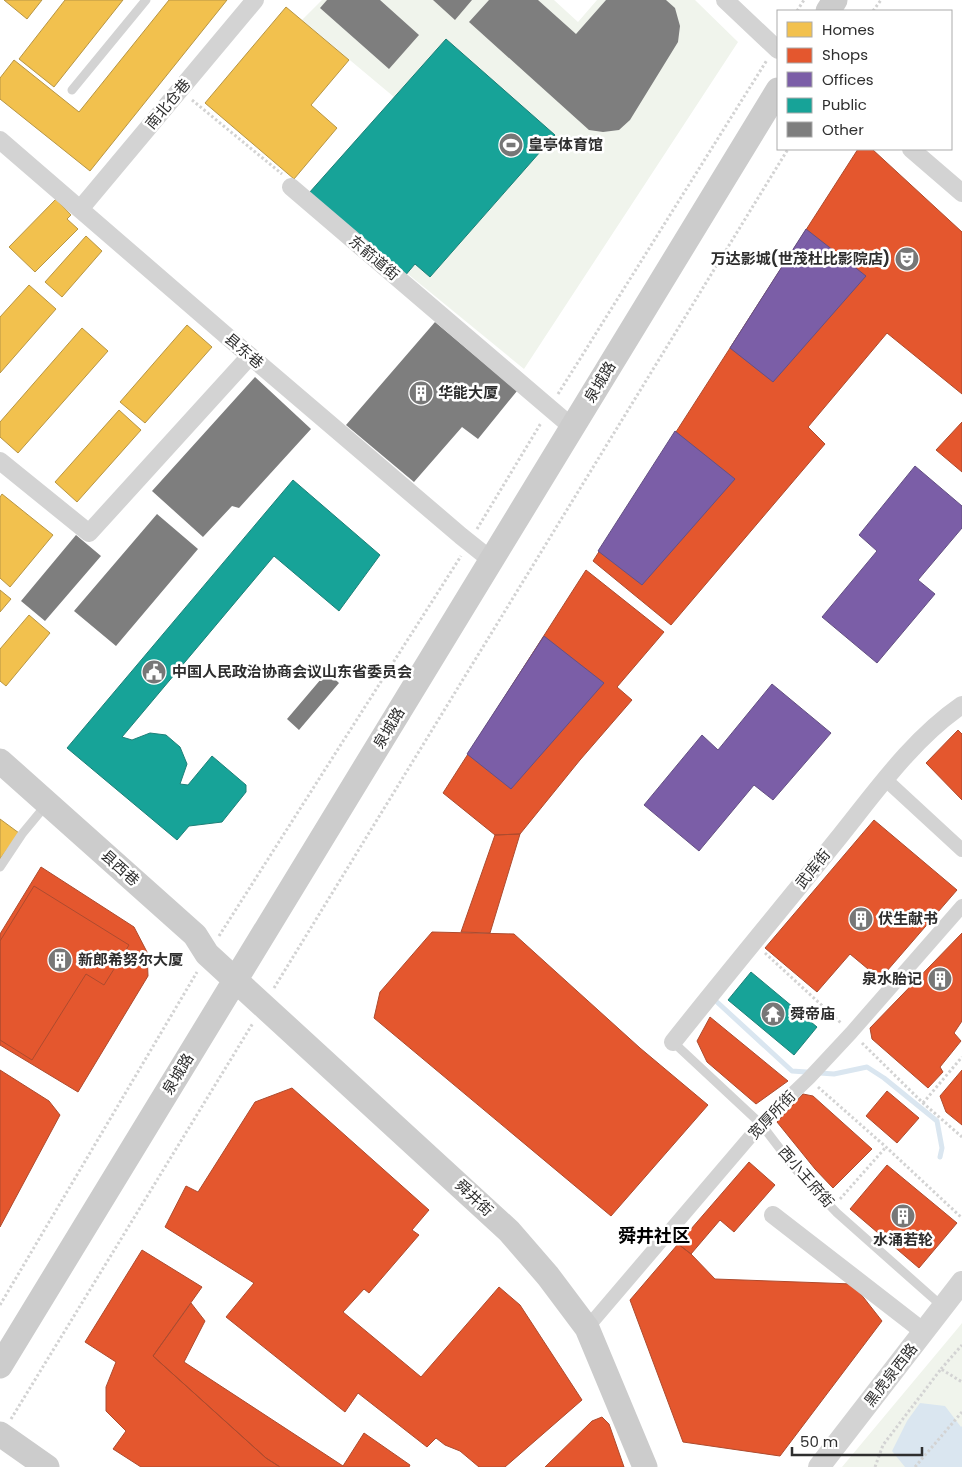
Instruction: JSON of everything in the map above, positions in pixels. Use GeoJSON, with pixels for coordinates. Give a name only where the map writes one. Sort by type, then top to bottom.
{"type":"FeatureCollection","features":[{"type":"Feature","properties":{"kind":"main road","name":"泉城路"},"geometry":{"type":"LineString","coordinates":[[0,1366],[777,92]]}},
{"type":"Feature","properties":{"kind":"main road","name":"县西巷"},"geometry":{"type":"LineString","coordinates":[[0,760],[195,935],[208,954],[236,979]]}},
{"type":"Feature","properties":{"kind":"main road","name":"舜井街"},"geometry":{"type":"LineString","coordinates":[[236,979],[263,1006],[509,1230],[548,1276],[587,1328],[645,1467]]}},
{"type":"Feature","properties":{"kind":"main road"},"geometry":{"type":"LineString","coordinates":[[0,1435],[47,1467]]}},
{"type":"Feature","properties":{"kind":"street","name":"南北仓巷"},"geometry":{"type":"LineString","coordinates":[[81,208],[255,0]]}},
{"type":"Feature","properties":{"kind":"street"},"geometry":{"type":"LineString","coordinates":[[725,0],[777,48]]}},
{"type":"Feature","properties":{"kind":"street","name":"县东巷"},"geometry":{"type":"LineString","coordinates":[[0,140],[81,208],[250,356],[461,536],[492,560]]}},
{"type":"Feature","properties":{"kind":"street"},"geometry":{"type":"LineString","coordinates":[[911,150],[962,193]]}},
{"type":"Feature","properties":{"kind":"street","name":"东箭道街"},"geometry":{"type":"LineString","coordinates":[[291,187],[572,428]]}},
{"type":"Feature","properties":{"kind":"street"},"geometry":{"type":"LineString","coordinates":[[0,461],[88,533],[250,356]]}},
{"type":"Feature","properties":{"kind":"street","name":"武库街"},"geometry":{"type":"LineString","coordinates":[[674,1042],[908,752],[951,713],[962,706]]}},
{"type":"Feature","properties":{"kind":"street"},"geometry":{"type":"LineString","coordinates":[[886,780],[962,850]]}},
{"type":"Feature","properties":{"kind":"street","name":"宽厚所街"},"geometry":{"type":"LineString","coordinates":[[587,1328],[761,1124],[823,1063],[962,906]]}},
{"type":"Feature","properties":{"kind":"street"},"geometry":{"type":"LineString","coordinates":[[773,1215],[924,1332]]}},
{"type":"Feature","properties":{"kind":"street","name":"黑虎泉西路"},"geometry":{"type":"LineString","coordinates":[[819,1467],[962,1282]]}},
{"type":"Feature","properties":{"kind":"lane"},"geometry":{"type":"LineString","coordinates":[[72,90],[146,0]]}},
{"type":"Feature","properties":{"kind":"lane"},"geometry":{"type":"LineString","coordinates":[[0,867],[22,834],[48,803]]}},
{"type":"Feature","properties":{"kind":"lane","name":"西小王府街"},"geometry":{"type":"LineString","coordinates":[[674,1042],[761,1124],[797,1171],[832,1208],[943,1307]]}},
{"type":"Feature","properties":{"kind":"path"},"geometry":{"type":"LineString","coordinates":[[0,1305],[208,954],[470,542],[550,408],[777,48]]}},
{"type":"Feature","properties":{"kind":"path"},"geometry":{"type":"LineString","coordinates":[[180,90],[293,184],[291,187]]}},
{"type":"Feature","properties":{"kind":"path"},"geometry":{"type":"LineString","coordinates":[[0,1435],[787,150]]}},
{"type":"Feature","properties":{"kind":"path"},"geometry":{"type":"LineString","coordinates":[[962,1057],[923,1103],[962,1137]]}},
{"type":"Feature","properties":{"kind":"path"},"geometry":{"type":"LineString","coordinates":[[809,1078],[962,1218]]}},
{"type":"Feature","properties":{"kind":"path"},"geometry":{"type":"LineString","coordinates":[[832,1208],[886,1147]]}},
{"type":"Feature","properties":{"kind":"path"},"geometry":{"type":"LineString","coordinates":[[875,1467],[884,1445],[941,1369],[962,1345]]}},
{"type":"Feature","properties":{"kind":"path"},"geometry":{"type":"LineString","coordinates":[[941,1369],[962,1382]]}},
{"type":"Feature","properties":{"kind":"path"},"geometry":{"type":"LineString","coordinates":[[915,1467],[962,1412]]}},
{"type":"Feature","properties":{"kind":"shaded area","name":"皇亭体育馆"},"geometry":{"type":"Polygon","coordinates":[[[322,0],[554,0],[578,22],[597,0],[695,0],[738,42],[524,369],[309,193],[394,97],[302,20],[322,0]]]}},
{"type":"Feature","properties":{"kind":"shaded area"},"geometry":{"type":"Polygon","coordinates":[[[962,1323],[962,1467],[842,1467],[958,1328],[962,1323]]]}},
{"type":"Feature","properties":{"kind":"shaded area"},"geometry":{"type":"Polygon","coordinates":[[[920,1403],[945,1406],[962,1426],[962,1467],[905,1467],[892,1451],[907,1421],[920,1403]]]}},
{"type":"Feature","properties":{"kind":"building: Homes"},"geometry":{"type":"Polygon","coordinates":[[[4,0],[42,0],[27,19],[4,0]]]}},
{"type":"Feature","properties":{"kind":"building: Homes"},"geometry":{"type":"Polygon","coordinates":[[[65,0],[123,0],[54,87],[19,59],[65,0]]]}},
{"type":"Feature","properties":{"kind":"building: Homes"},"geometry":{"type":"Polygon","coordinates":[[[169,0],[227,0],[90,171],[0,99],[0,78],[14,60],[79,112],[169,0]]]}},
{"type":"Feature","properties":{"kind":"building: Homes"},"geometry":{"type":"Polygon","coordinates":[[[286,7],[349,60],[311,105],[337,128],[294,179],[205,103],[286,7]]]}},
{"type":"Feature","properties":{"kind":"building: Homes"},"geometry":{"type":"Polygon","coordinates":[[[56,199],[71,215],[67,219],[78,229],[35,272],[9,247],[56,199]]]}},
{"type":"Feature","properties":{"kind":"building: Homes"},"geometry":{"type":"Polygon","coordinates":[[[86,236],[102,251],[62,297],[45,282],[86,236]]]}},
{"type":"Feature","properties":{"kind":"building: Homes"},"geometry":{"type":"Polygon","coordinates":[[[29,285],[56,309],[0,373],[0,317],[29,285]]]}},
{"type":"Feature","properties":{"kind":"building: Homes"},"geometry":{"type":"Polygon","coordinates":[[[187,325],[212,347],[145,423],[120,402],[187,325]]]}},
{"type":"Feature","properties":{"kind":"building: Homes"},"geometry":{"type":"Polygon","coordinates":[[[82,328],[108,351],[18,453],[0,437],[0,422],[82,328]]]}},
{"type":"Feature","properties":{"kind":"building: Homes"},"geometry":{"type":"Polygon","coordinates":[[[119,410],[141,430],[77,502],[55,482],[119,410]]]}},
{"type":"Feature","properties":{"kind":"building: Homes"},"geometry":{"type":"Polygon","coordinates":[[[2,494],[53,535],[10,587],[0,578],[0,497],[2,494]]]}},
{"type":"Feature","properties":{"kind":"building: Homes"},"geometry":{"type":"Polygon","coordinates":[[[0,590],[11,599],[0,612],[0,590]]]}},
{"type":"Feature","properties":{"kind":"building: Homes"},"geometry":{"type":"Polygon","coordinates":[[[29,615],[50,633],[6,686],[0,681],[0,649],[29,615]]]}},
{"type":"Feature","properties":{"kind":"building: Homes"},"geometry":{"type":"Polygon","coordinates":[[[0,819],[19,833],[0,859],[0,819]]]}},
{"type":"Feature","properties":{"kind":"building: Shops"},"geometry":{"type":"Polygon","coordinates":[[[857,150],[873,150],[962,232],[962,394],[887,333],[808,427],[825,444],[671,625],[593,561],[857,150]]]}},
{"type":"Feature","properties":{"kind":"building: Shops"},"geometry":{"type":"Polygon","coordinates":[[[962,422],[962,472],[936,450],[962,422]]]}},
{"type":"Feature","properties":{"kind":"building: Shops"},"geometry":{"type":"Polygon","coordinates":[[[586,570],[664,632],[617,687],[632,700],[520,834],[495,835],[443,793],[586,570]]]}},
{"type":"Feature","properties":{"kind":"building: Shops"},"geometry":{"type":"Polygon","coordinates":[[[958,730],[962,734],[962,800],[926,763],[958,730]]]}},
{"type":"Feature","properties":{"kind":"building: Shops","name":"伏生献书"},"geometry":{"type":"Polygon","coordinates":[[[874,820],[957,890],[880,979],[850,954],[817,992],[765,948],[874,820]]]}},
{"type":"Feature","properties":{"kind":"building: Shops"},"geometry":{"type":"Polygon","coordinates":[[[520,834],[490,933],[461,932],[495,835],[520,834]]]}},
{"type":"Feature","properties":{"kind":"building: Shops"},"geometry":{"type":"Polygon","coordinates":[[[41,867],[134,927],[147,952],[148,976],[78,1092],[0,1045],[0,934],[41,867]]]}},
{"type":"Feature","properties":{"kind":"building: Shops","name":"新郎希努尔大厦"},"geometry":{"type":"Polygon","coordinates":[[[34,886],[129,945],[104,985],[86,974],[32,1060],[0,1040],[0,941],[34,886]]]}},
{"type":"Feature","properties":{"kind":"building: Shops"},"geometry":{"type":"Polygon","coordinates":[[[432,932],[514,934],[640,1048],[708,1105],[611,1216],[374,1018],[380,992],[432,932]]]}},
{"type":"Feature","properties":{"kind":"building: Shops","name":"泉水胎记"},"geometry":{"type":"Polygon","coordinates":[[[962,933],[962,1021],[954,1033],[961,1041],[940,1067],[943,1072],[928,1088],[872,1039],[870,1028],[962,933]]]}},
{"type":"Feature","properties":{"kind":"building: Shops"},"geometry":{"type":"Polygon","coordinates":[[[710,1017],[788,1081],[756,1104],[707,1062],[697,1041],[710,1017]]]}},
{"type":"Feature","properties":{"kind":"building: Shops"},"geometry":{"type":"Polygon","coordinates":[[[0,1070],[49,1101],[60,1115],[0,1227],[0,1070]]]}},
{"type":"Feature","properties":{"kind":"building: Shops"},"geometry":{"type":"Polygon","coordinates":[[[962,1070],[962,1125],[946,1112],[940,1096],[962,1070]]]}},
{"type":"Feature","properties":{"kind":"building: Shops"},"geometry":{"type":"Polygon","coordinates":[[[292,1088],[429,1210],[412,1230],[419,1235],[369,1293],[364,1289],[343,1312],[421,1377],[499,1287],[520,1305],[582,1400],[505,1467],[479,1467],[460,1451],[445,1445],[436,1438],[427,1447],[358,1393],[345,1412],[226,1317],[254,1283],[165,1227],[186,1186],[198,1192],[255,1102],[292,1088]]]}},
{"type":"Feature","properties":{"kind":"building: Shops"},"geometry":{"type":"Polygon","coordinates":[[[887,1091],[919,1118],[897,1143],[866,1116],[887,1091]]]}},
{"type":"Feature","properties":{"kind":"building: Shops"},"geometry":{"type":"Polygon","coordinates":[[[803,1094],[813,1096],[872,1149],[833,1188],[777,1122],[803,1094]]]}},
{"type":"Feature","properties":{"kind":"building: Shops"},"geometry":{"type":"Polygon","coordinates":[[[749,1162],[775,1185],[734,1232],[720,1220],[691,1254],[678,1244],[749,1162]]]}},
{"type":"Feature","properties":{"kind":"building: Shops","name":"水涌若轮"},"geometry":{"type":"Polygon","coordinates":[[[887,1165],[957,1223],[919,1268],[850,1209],[887,1165]]]}},
{"type":"Feature","properties":{"kind":"building: Shops"},"geometry":{"type":"Polygon","coordinates":[[[678,1244],[691,1254],[715,1279],[853,1284],[882,1321],[780,1456],[683,1442],[630,1300],[678,1244]]]}},
{"type":"Feature","properties":{"kind":"building: Shops"},"geometry":{"type":"Polygon","coordinates":[[[142,1250],[202,1287],[153,1356],[266,1458],[280,1467],[141,1467],[113,1449],[126,1431],[106,1411],[106,1387],[116,1362],[85,1342],[142,1250]]]}},
{"type":"Feature","properties":{"kind":"building: Shops"},"geometry":{"type":"Polygon","coordinates":[[[191,1303],[205,1321],[184,1362],[343,1466],[364,1433],[410,1465],[409,1467],[280,1467],[266,1458],[153,1356],[191,1303]]]}},
{"type":"Feature","properties":{"kind":"building: Shops"},"geometry":{"type":"Polygon","coordinates":[[[602,1417],[609,1424],[624,1467],[545,1467],[592,1421],[602,1417]]]}},
{"type":"Feature","properties":{"kind":"building: Offices"},"geometry":{"type":"Polygon","coordinates":[[[806,229],[866,276],[773,382],[730,348],[806,229]]]}},
{"type":"Feature","properties":{"kind":"building: Offices"},"geometry":{"type":"Polygon","coordinates":[[[675,431],[735,479],[642,585],[598,551],[675,431]]]}},
{"type":"Feature","properties":{"kind":"building: Offices"},"geometry":{"type":"Polygon","coordinates":[[[915,466],[962,506],[962,528],[918,580],[935,594],[877,663],[822,617],[877,551],[859,535],[915,466]]]}},
{"type":"Feature","properties":{"kind":"building: Offices"},"geometry":{"type":"Polygon","coordinates":[[[544,636],[604,683],[511,789],[467,754],[544,636]]]}},
{"type":"Feature","properties":{"kind":"building: Offices"},"geometry":{"type":"Polygon","coordinates":[[[772,684],[831,733],[773,800],[754,785],[699,851],[644,805],[702,735],[718,750],[772,684]]]}},
{"type":"Feature","properties":{"kind":"building: Public"},"geometry":{"type":"Polygon","coordinates":[[[446,39],[555,135],[430,277],[415,264],[404,277],[309,193],[446,39]]]}},
{"type":"Feature","properties":{"kind":"building: Public","name":"中国人民政治协商会议山东省委员会"},"geometry":{"type":"Polygon","coordinates":[[[293,480],[380,555],[339,611],[274,556],[122,737],[132,740],[150,733],[166,735],[180,747],[187,764],[180,784],[188,785],[212,756],[246,785],[246,792],[222,822],[189,826],[177,840],[67,748],[293,480]]]}},
{"type":"Feature","properties":{"kind":"building: Public","name":"舜帝庙"},"geometry":{"type":"Polygon","coordinates":[[[751,972],[817,1027],[794,1055],[728,1000],[751,972]]]}},
{"type":"Feature","properties":{"kind":"building: Other"},"geometry":{"type":"Polygon","coordinates":[[[327,0],[380,0],[419,35],[389,69],[320,8],[327,0]]]}},
{"type":"Feature","properties":{"kind":"building: Other"},"geometry":{"type":"Polygon","coordinates":[[[433,0],[472,0],[455,20],[433,0]]]}},
{"type":"Feature","properties":{"kind":"building: Other"},"geometry":{"type":"Polygon","coordinates":[[[489,0],[538,0],[576,34],[606,0],[666,0],[675,8],[680,26],[678,42],[630,120],[619,130],[603,132],[589,130],[469,22],[489,0]]]}},
{"type":"Feature","properties":{"kind":"building: Other"},"geometry":{"type":"Polygon","coordinates":[[[435,322],[517,391],[478,439],[462,427],[414,482],[346,425],[435,322]]]}},
{"type":"Feature","properties":{"kind":"building: Other"},"geometry":{"type":"Polygon","coordinates":[[[255,377],[311,429],[239,508],[232,506],[203,537],[152,491],[255,377]]]}},
{"type":"Feature","properties":{"kind":"building: Other"},"geometry":{"type":"Polygon","coordinates":[[[157,514],[198,549],[116,646],[74,611],[157,514]]]}},
{"type":"Feature","properties":{"kind":"building: Other"},"geometry":{"type":"Polygon","coordinates":[[[76,535],[101,556],[45,621],[21,601],[76,535]]]}},
{"type":"Feature","properties":{"kind":"building: Other"},"geometry":{"type":"Polygon","coordinates":[[[327,672],[339,683],[299,730],[287,719],[327,672]]]}},
{"type":"Feature","properties":{"kind":"waterway"},"geometry":{"type":"LineString","coordinates":[[717,1002],[792,1071],[834,1074],[867,1067],[884,1078],[937,1121],[942,1148],[940,1157]]}},
{"type":"Feature","properties":{"kind":"place","name":"皇亭体育馆"},"geometry":{"type":"Point","coordinates":[511,145]}},
{"type":"Feature","properties":{"kind":"place","name":"万达影城(世茂杜比影院店)"},"geometry":{"type":"Point","coordinates":[907,259]}},
{"type":"Feature","properties":{"kind":"place","name":"华能大厦"},"geometry":{"type":"Point","coordinates":[421,393]}},
{"type":"Feature","properties":{"kind":"place","name":"中国人民政治协商会议山东省委员会"},"geometry":{"type":"Point","coordinates":[154,672]}},
{"type":"Feature","properties":{"kind":"place","name":"伏生献书"},"geometry":{"type":"Point","coordinates":[861,919]}},
{"type":"Feature","properties":{"kind":"place","name":"新郎希努尔大厦"},"geometry":{"type":"Point","coordinates":[60,960]}},
{"type":"Feature","properties":{"kind":"place","name":"泉水胎记"},"geometry":{"type":"Point","coordinates":[940,979]}},
{"type":"Feature","properties":{"kind":"place","name":"舜帝庙"},"geometry":{"type":"Point","coordinates":[773,1014]}},
{"type":"Feature","properties":{"kind":"place","name":"水涌若轮"},"geometry":{"type":"Point","coordinates":[903,1216]}},
{"type":"Feature","properties":{"kind":"district","name":"舜井社区"},"geometry":{"type":"Point","coordinates":[654,1236]}}]}
